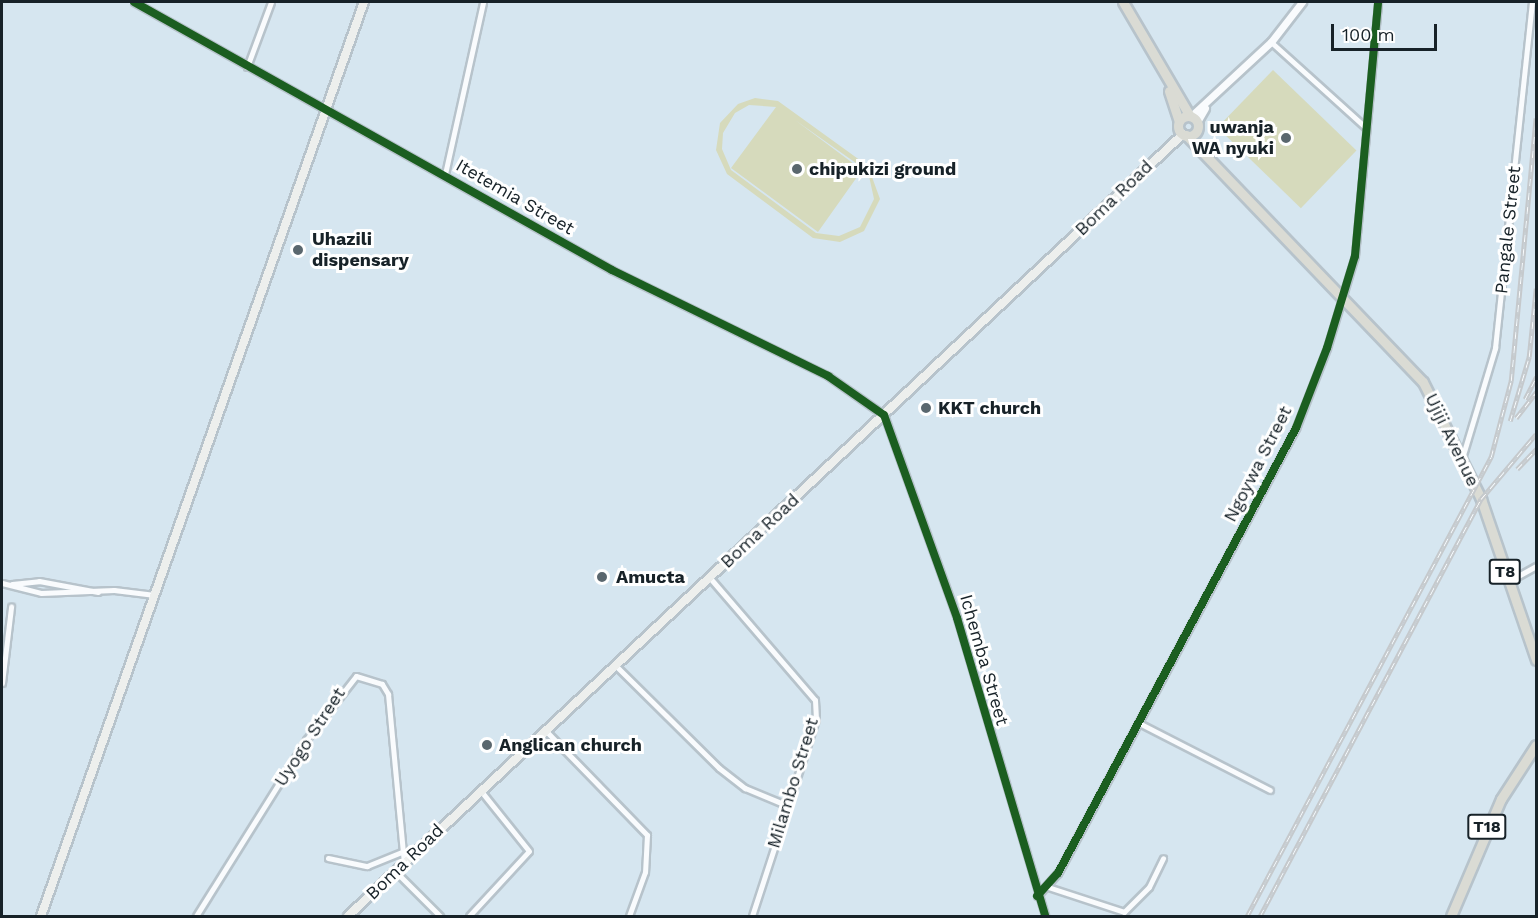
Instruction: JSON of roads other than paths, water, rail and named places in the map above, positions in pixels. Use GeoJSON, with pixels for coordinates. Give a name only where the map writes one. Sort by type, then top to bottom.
{"type":"FeatureCollection","features":[{"type":"Feature","properties":{"kind":"highway","name":"T8"},"geometry":{"type":"LineString","coordinates":[[1123,2],[1166,80],[1194,120],[1205,154]]}},
{"type":"Feature","properties":{"kind":"highway","name":"T8"},"geometry":{"type":"LineString","coordinates":[[1166,80],[1182,130],[1205,154]]}},
{"type":"Feature","properties":{"kind":"highway"},"geometry":{"type":"LineString","coordinates":[[1182,130],[1194,120]]}},
{"type":"Feature","properties":{"kind":"highway"},"geometry":{"type":"LineString","coordinates":[[1182,130],[1194,120]]}},
{"type":"Feature","properties":{"kind":"highway","name":"Ujiji Avenue"},"geometry":{"type":"LineString","coordinates":[[1205,154],[1423,382],[1462,455],[1536,660]]}},
{"type":"Feature","properties":{"kind":"highway","name":"T18"},"geometry":{"type":"LineString","coordinates":[[1452,916],[1496,809],[1536,745]]}},
{"type":"Feature","properties":{"kind":"main road"},"geometry":{"type":"LineString","coordinates":[[41,916],[364,2]]}},
{"type":"Feature","properties":{"kind":"main road","name":"Boma Road"},"geometry":{"type":"LineString","coordinates":[[348,916],[884,415],[1182,130]]}},
{"type":"Feature","properties":{"kind":"street","name":"Itetemia Street"},"geometry":{"type":"LineString","coordinates":[[134,2],[247,67],[445,174],[612,270],[828,375],[884,415]]}},
{"type":"Feature","properties":{"kind":"street"},"geometry":{"type":"LineString","coordinates":[[247,67],[271,2]]}},
{"type":"Feature","properties":{"kind":"street"},"geometry":{"type":"LineString","coordinates":[[445,174],[483,2]]}},
{"type":"Feature","properties":{"kind":"street"},"geometry":{"type":"LineString","coordinates":[[1194,120],[1208,103],[1271,42],[1302,2]]}},
{"type":"Feature","properties":{"kind":"street","name":"Ngoywa Street"},"geometry":{"type":"LineString","coordinates":[[1037,896],[1048,887],[1139,723],[1296,428],[1344,297],[1355,256],[1378,2]]}},
{"type":"Feature","properties":{"kind":"street","name":"Pangale Street"},"geometry":{"type":"LineString","coordinates":[[1462,455],[1495,348],[1532,2]]}},
{"type":"Feature","properties":{"kind":"street"},"geometry":{"type":"LineString","coordinates":[[1271,42],[1365,127]]}},
{"type":"Feature","properties":{"kind":"street","name":"Ichemba Street"},"geometry":{"type":"LineString","coordinates":[[884,415],[953,608],[1037,896],[1045,916]]}},
{"type":"Feature","properties":{"kind":"street"},"geometry":{"type":"LineString","coordinates":[[1508,582],[1536,566]]}},
{"type":"Feature","properties":{"kind":"street","name":"Milambo Street"},"geometry":{"type":"LineString","coordinates":[[710,578],[815,700],[816,719],[786,805],[752,916]]}},
{"type":"Feature","properties":{"kind":"street"},"geometry":{"type":"LineString","coordinates":[[11,585],[39,580],[98,592]]}},
{"type":"Feature","properties":{"kind":"street"},"geometry":{"type":"LineString","coordinates":[[2,583],[41,593],[98,592],[155,596]]}},
{"type":"Feature","properties":{"kind":"street"},"geometry":{"type":"LineString","coordinates":[[2,683],[10,607]]}},
{"type":"Feature","properties":{"kind":"street"},"geometry":{"type":"LineString","coordinates":[[615,665],[719,768],[745,788],[786,805]]}},
{"type":"Feature","properties":{"kind":"street","name":"Uyogo Street"},"geometry":{"type":"LineString","coordinates":[[196,916],[306,740],[346,682],[356,676],[382,684],[388,694],[404,862]]}},
{"type":"Feature","properties":{"kind":"street"},"geometry":{"type":"LineString","coordinates":[[1139,723],[1269,790]]}},
{"type":"Feature","properties":{"kind":"street"},"geometry":{"type":"LineString","coordinates":[[546,731],[647,835],[645,872],[629,916]]}},
{"type":"Feature","properties":{"kind":"street"},"geometry":{"type":"LineString","coordinates":[[469,916],[529,851],[481,791]]}},
{"type":"Feature","properties":{"kind":"street"},"geometry":{"type":"LineString","coordinates":[[328,858],[367,866],[402,852]]}},
{"type":"Feature","properties":{"kind":"street"},"geometry":{"type":"LineString","coordinates":[[1048,887],[1124,912],[1149,887],[1163,858]]}},
{"type":"Feature","properties":{"kind":"street"},"geometry":{"type":"LineString","coordinates":[[395,871],[440,916]]}},
{"type":"Feature","properties":{"kind":"railway"},"geometry":{"type":"LineString","coordinates":[[1247,916],[1491,457],[1511,381],[1536,118]]}},
{"type":"Feature","properties":{"kind":"railway"},"geometry":{"type":"LineString","coordinates":[[1510,421],[1529,357],[1536,288]]}},
{"type":"Feature","properties":{"kind":"railway"},"geometry":{"type":"LineString","coordinates":[[1525,399],[1536,377]]}},
{"type":"Feature","properties":{"kind":"railway"},"geometry":{"type":"LineString","coordinates":[[1516,418],[1536,392]]}},
{"type":"Feature","properties":{"kind":"railway"},"geometry":{"type":"LineString","coordinates":[[1260,916],[1481,499],[1536,434]]}},
{"type":"Feature","properties":{"kind":"railway"},"geometry":{"type":"LineString","coordinates":[[1517,469],[1536,449]]}},
{"type":"Feature","properties":{"kind":"place","name":"uwanja WA nyuki"},"geometry":{"type":"Point","coordinates":[1286,138]}},
{"type":"Feature","properties":{"kind":"place","name":"chipukizi ground"},"geometry":{"type":"Point","coordinates":[797,169]}},
{"type":"Feature","properties":{"kind":"place","name":"Uhazili dispensary"},"geometry":{"type":"Point","coordinates":[298,250]}},
{"type":"Feature","properties":{"kind":"place","name":"KKT church"},"geometry":{"type":"Point","coordinates":[926,408]}},
{"type":"Feature","properties":{"kind":"place","name":"Amucta"},"geometry":{"type":"Point","coordinates":[602,577]}},
{"type":"Feature","properties":{"kind":"place","name":"Anglican church"},"geometry":{"type":"Point","coordinates":[487,745]}}]}
